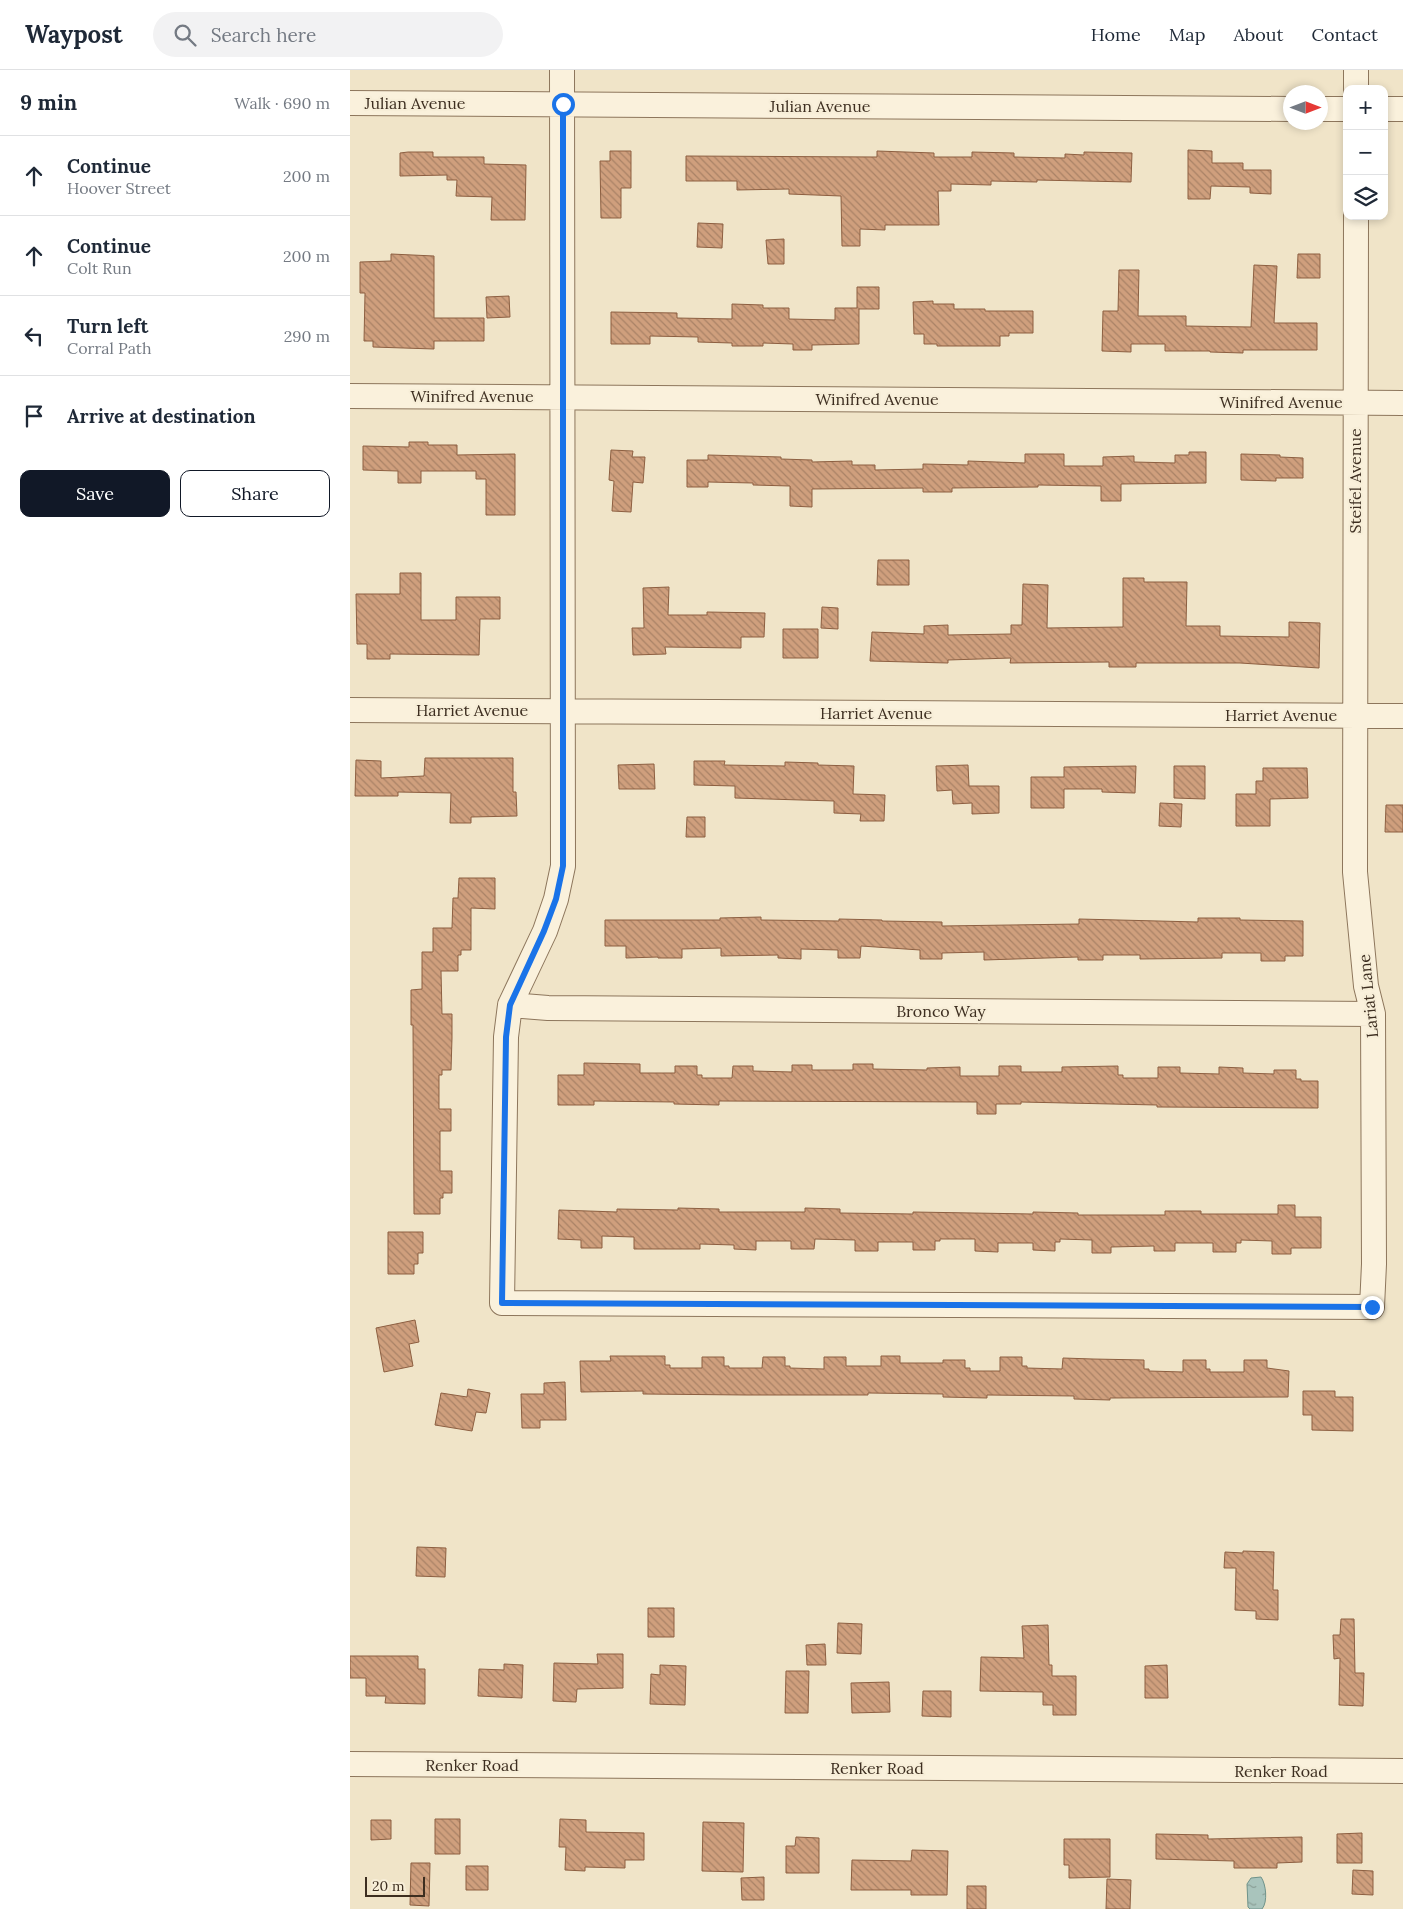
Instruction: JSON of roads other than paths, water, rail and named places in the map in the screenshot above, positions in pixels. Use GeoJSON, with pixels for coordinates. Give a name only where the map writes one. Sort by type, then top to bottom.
{"type":"FeatureCollection","features":[{"type":"Feature","properties":{"kind":"street"},"geometry":{"type":"LineString","coordinates":[[510,1005],[544,931],[556,899],[563,866],[562,70]]}},
{"type":"Feature","properties":{"kind":"street"},"geometry":{"type":"LineString","coordinates":[[1356,70],[1356,85]]}},
{"type":"Feature","properties":{"kind":"street","name":"Julian Avenue"},"geometry":{"type":"LineString","coordinates":[[350,103],[1283,109]]}},
{"type":"Feature","properties":{"kind":"street"},"geometry":{"type":"LineString","coordinates":[[1328,109],[1343,109]]}},
{"type":"Feature","properties":{"kind":"street"},"geometry":{"type":"LineString","coordinates":[[1388,109],[1403,109]]}},
{"type":"Feature","properties":{"kind":"street","name":"Steifel Avenue"},"geometry":{"type":"LineString","coordinates":[[1355,715],[1356,220]]}},
{"type":"Feature","properties":{"kind":"street","name":"Winifred Avenue"},"geometry":{"type":"LineString","coordinates":[[350,396],[1403,403]]}},
{"type":"Feature","properties":{"kind":"street","name":"Harriet Avenue"},"geometry":{"type":"LineString","coordinates":[[350,710],[1403,716]]}},
{"type":"Feature","properties":{"kind":"street","name":"Lariat Lane"},"geometry":{"type":"LineString","coordinates":[[510,1005],[506,1037],[502,1303],[1372,1307],[1374,1264],[1373,1014],[1366,986],[1355,872],[1355,715]]}},
{"type":"Feature","properties":{"kind":"street","name":"Bronco Way"},"geometry":{"type":"LineString","coordinates":[[510,1005],[558,1008],[1373,1014]]}},
{"type":"Feature","properties":{"kind":"street","name":"Renker Road"},"geometry":{"type":"LineString","coordinates":[[350,1764],[1403,1771]]}},
{"type":"Feature","properties":{"kind":"water"},"geometry":{"type":"Polygon","coordinates":[[[1261,1877],[1266,1893],[1264,1906],[1262,1909],[1250,1909],[1248,1907],[1247,1884],[1251,1878],[1261,1877]]]}}]}
